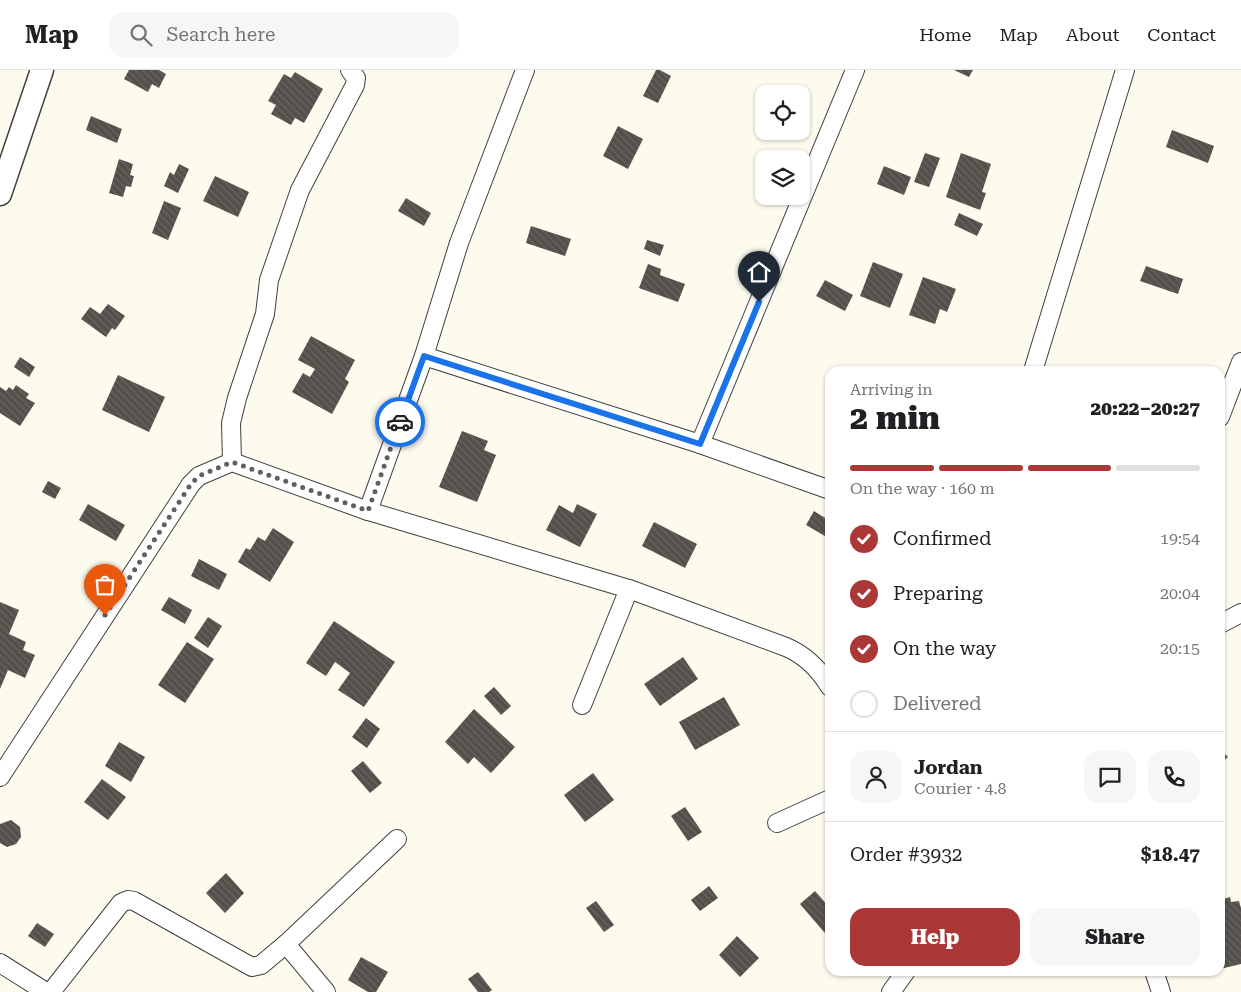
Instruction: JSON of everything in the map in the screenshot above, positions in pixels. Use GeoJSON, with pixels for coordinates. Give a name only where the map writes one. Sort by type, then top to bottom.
{"type":"FeatureCollection","features":[{"type":"Feature","properties":{"kind":"street"},"geometry":{"type":"LineString","coordinates":[[0,194],[42,70]]}},
{"type":"Feature","properties":{"kind":"street"},"geometry":{"type":"LineString","coordinates":[[232,462],[231,423],[237,398],[265,314],[269,280],[300,190],[355,85],[356,78],[350,70]]}},
{"type":"Feature","properties":{"kind":"street"},"geometry":{"type":"LineString","coordinates":[[368,511],[424,356],[459,243],[525,70]]}},
{"type":"Feature","properties":{"kind":"street"},"geometry":{"type":"LineString","coordinates":[[700,444],[855,70]]}},
{"type":"Feature","properties":{"kind":"street"},"geometry":{"type":"LineString","coordinates":[[1035,366],[1125,70]]}},
{"type":"Feature","properties":{"kind":"street"},"geometry":{"type":"LineString","coordinates":[[424,356],[700,444],[825,488]]}},
{"type":"Feature","properties":{"kind":"street"},"geometry":{"type":"LineString","coordinates":[[1225,404],[1241,362]]}},
{"type":"Feature","properties":{"kind":"street"},"geometry":{"type":"LineString","coordinates":[[0,777],[191,484],[199,476],[232,462],[368,511],[630,589],[798,652],[825,678]]}},
{"type":"Feature","properties":{"kind":"street"},"geometry":{"type":"LineString","coordinates":[[582,705],[630,589]]}},
{"type":"Feature","properties":{"kind":"street"},"geometry":{"type":"LineString","coordinates":[[1225,621],[1241,613]]}},
{"type":"Feature","properties":{"kind":"street"},"geometry":{"type":"LineString","coordinates":[[777,824],[825,801]]}},
{"type":"Feature","properties":{"kind":"street"},"geometry":{"type":"LineString","coordinates":[[51,992],[122,903],[128,900],[134,901],[252,967],[261,965],[398,839]]}},
{"type":"Feature","properties":{"kind":"street"},"geometry":{"type":"LineString","coordinates":[[286,944],[326,992]]}},
{"type":"Feature","properties":{"kind":"street"},"geometry":{"type":"LineString","coordinates":[[0,964],[46,992]]}},
{"type":"Feature","properties":{"kind":"street"},"geometry":{"type":"LineString","coordinates":[[891,992],[902,976]]}},
{"type":"Feature","properties":{"kind":"street"},"geometry":{"type":"LineString","coordinates":[[1156,976],[1161,992]]}},
{"type":"Feature","properties":{"kind":"building"},"geometry":{"type":"Polygon","coordinates":[[[129,70],[159,70],[166,74],[159,88],[152,84],[148,92],[124,79],[129,70]]]}},
{"type":"Feature","properties":{"kind":"building"},"geometry":{"type":"Polygon","coordinates":[[[656,70],[671,76],[658,103],[643,96],[656,70]]]}},
{"type":"Feature","properties":{"kind":"building"},"geometry":{"type":"Polygon","coordinates":[[[954,70],[973,70],[969,77],[954,70]]]}},
{"type":"Feature","properties":{"kind":"building"},"geometry":{"type":"Polygon","coordinates":[[[295,72],[323,89],[304,123],[295,118],[291,125],[271,114],[276,105],[268,101],[284,74],[291,78],[295,72]]]}},
{"type":"Feature","properties":{"kind":"building"},"geometry":{"type":"Polygon","coordinates":[[[91,116],[122,129],[117,143],[86,130],[91,116]]]}},
{"type":"Feature","properties":{"kind":"building"},"geometry":{"type":"Polygon","coordinates":[[[618,126],[643,139],[628,169],[603,156],[618,126]]]}},
{"type":"Feature","properties":{"kind":"building"},"geometry":{"type":"Polygon","coordinates":[[[1172,130],[1214,146],[1208,163],[1166,147],[1172,130]]]}},
{"type":"Feature","properties":{"kind":"building"},"geometry":{"type":"Polygon","coordinates":[[[925,153],[940,158],[929,187],[914,182],[925,153]]]}},
{"type":"Feature","properties":{"kind":"building"},"geometry":{"type":"Polygon","coordinates":[[[961,153],[991,164],[982,192],[986,193],[980,210],[946,197],[961,153]]]}},
{"type":"Feature","properties":{"kind":"building"},"geometry":{"type":"Polygon","coordinates":[[[119,159],[133,164],[130,175],[134,176],[131,187],[126,186],[123,197],[109,193],[119,159]]]}},
{"type":"Feature","properties":{"kind":"building"},"geometry":{"type":"Polygon","coordinates":[[[179,164],[189,169],[178,193],[164,186],[170,172],[174,175],[179,164]]]}},
{"type":"Feature","properties":{"kind":"building"},"geometry":{"type":"Polygon","coordinates":[[[884,166],[911,177],[904,195],[877,184],[884,166]]]}},
{"type":"Feature","properties":{"kind":"building"},"geometry":{"type":"Polygon","coordinates":[[[215,176],[249,192],[238,217],[203,201],[215,176]]]}},
{"type":"Feature","properties":{"kind":"building"},"geometry":{"type":"Polygon","coordinates":[[[406,198],[431,213],[424,226],[398,211],[406,198]]]}},
{"type":"Feature","properties":{"kind":"building"},"geometry":{"type":"Polygon","coordinates":[[[164,201],[181,208],[168,240],[152,233],[164,201]]]}},
{"type":"Feature","properties":{"kind":"building"},"geometry":{"type":"Polygon","coordinates":[[[959,213],[983,224],[977,236],[954,225],[959,213]]]}},
{"type":"Feature","properties":{"kind":"building"},"geometry":{"type":"Polygon","coordinates":[[[531,226],[571,239],[565,256],[526,243],[531,226]]]}},
{"type":"Feature","properties":{"kind":"building"},"geometry":{"type":"Polygon","coordinates":[[[647,240],[664,245],[660,256],[644,249],[647,240]]]}},
{"type":"Feature","properties":{"kind":"building"},"geometry":{"type":"Polygon","coordinates":[[[873,262],[903,274],[890,308],[860,296],[873,262]]]}},
{"type":"Feature","properties":{"kind":"building"},"geometry":{"type":"Polygon","coordinates":[[[648,264],[661,269],[660,275],[685,284],[678,302],[639,288],[648,264]]]}},
{"type":"Feature","properties":{"kind":"building"},"geometry":{"type":"Polygon","coordinates":[[[1146,266],[1183,279],[1178,294],[1140,281],[1146,266]]]}},
{"type":"Feature","properties":{"kind":"building"},"geometry":{"type":"Polygon","coordinates":[[[923,277],[956,289],[947,312],[940,309],[935,324],[909,315],[923,277]]]}},
{"type":"Feature","properties":{"kind":"building"},"geometry":{"type":"Polygon","coordinates":[[[825,280],[853,295],[845,311],[816,296],[825,280]]]}},
{"type":"Feature","properties":{"kind":"building"},"geometry":{"type":"Polygon","coordinates":[[[108,304],[125,316],[115,330],[112,328],[106,337],[81,319],[90,307],[100,314],[108,304]]]}},
{"type":"Feature","properties":{"kind":"building"},"geometry":{"type":"Polygon","coordinates":[[[311,336],[355,360],[345,379],[349,382],[332,414],[292,392],[303,373],[310,377],[315,369],[298,360],[311,336]]]}},
{"type":"Feature","properties":{"kind":"building"},"geometry":{"type":"Polygon","coordinates":[[[20,357],[35,367],[29,377],[14,367],[20,357]]]}},
{"type":"Feature","properties":{"kind":"building"},"geometry":{"type":"Polygon","coordinates":[[[118,375],[165,397],[149,432],[102,410],[118,375]]]}},
{"type":"Feature","properties":{"kind":"building"},"geometry":{"type":"Polygon","coordinates":[[[16,385],[29,394],[26,398],[35,403],[20,426],[0,413],[0,387],[6,391],[9,387],[13,390],[16,385]]]}},
{"type":"Feature","properties":{"kind":"building"},"geometry":{"type":"Polygon","coordinates":[[[462,431],[488,441],[484,450],[496,455],[477,502],[439,487],[462,431]]]}},
{"type":"Feature","properties":{"kind":"building"},"geometry":{"type":"Polygon","coordinates":[[[48,481],[61,488],[55,499],[42,492],[48,481]]]}},
{"type":"Feature","properties":{"kind":"building"},"geometry":{"type":"Polygon","coordinates":[[[88,504],[125,525],[116,541],[79,520],[88,504]]]}},
{"type":"Feature","properties":{"kind":"building"},"geometry":{"type":"Polygon","coordinates":[[[577,504],[597,514],[580,547],[546,530],[559,505],[573,513],[577,504]]]}},
{"type":"Feature","properties":{"kind":"building"},"geometry":{"type":"Polygon","coordinates":[[[814,511],[825,518],[825,536],[806,525],[814,511]]]}},
{"type":"Feature","properties":{"kind":"building"},"geometry":{"type":"Polygon","coordinates":[[[654,522],[697,544],[685,568],[642,546],[654,522]]]}},
{"type":"Feature","properties":{"kind":"building"},"geometry":{"type":"Polygon","coordinates":[[[273,528],[294,542],[270,582],[238,562],[246,548],[250,550],[258,537],[265,541],[273,528]]]}},
{"type":"Feature","properties":{"kind":"building"},"geometry":{"type":"Polygon","coordinates":[[[199,559],[227,574],[219,590],[191,576],[199,559]]]}},
{"type":"Feature","properties":{"kind":"building"},"geometry":{"type":"Polygon","coordinates":[[[169,597],[192,610],[185,624],[161,610],[169,597]]]}},
{"type":"Feature","properties":{"kind":"building"},"geometry":{"type":"Polygon","coordinates":[[[0,602],[19,610],[9,634],[26,642],[23,650],[35,655],[25,678],[8,670],[0,689],[0,602]]]}},
{"type":"Feature","properties":{"kind":"building"},"geometry":{"type":"Polygon","coordinates":[[[208,617],[222,626],[208,648],[194,638],[208,617]]]}},
{"type":"Feature","properties":{"kind":"building"},"geometry":{"type":"Polygon","coordinates":[[[334,621],[395,662],[364,707],[338,690],[350,673],[335,662],[326,676],[306,663],[334,621]]]}},
{"type":"Feature","properties":{"kind":"building"},"geometry":{"type":"Polygon","coordinates":[[[187,642],[214,659],[185,703],[158,685],[187,642]]]}},
{"type":"Feature","properties":{"kind":"building"},"geometry":{"type":"Polygon","coordinates":[[[683,657],[698,679],[660,706],[644,684],[683,657]]]}},
{"type":"Feature","properties":{"kind":"building"},"geometry":{"type":"Polygon","coordinates":[[[494,687],[511,706],[501,715],[484,696],[494,687]]]}},
{"type":"Feature","properties":{"kind":"building"},"geometry":{"type":"Polygon","coordinates":[[[724,697],[740,725],[695,750],[679,722],[724,697]]]}},
{"type":"Feature","properties":{"kind":"building"},"geometry":{"type":"Polygon","coordinates":[[[474,709],[515,747],[491,773],[474,757],[468,764],[445,742],[474,709]]]}},
{"type":"Feature","properties":{"kind":"building"},"geometry":{"type":"Polygon","coordinates":[[[366,718],[380,729],[367,748],[352,737],[366,718]]]}},
{"type":"Feature","properties":{"kind":"building"},"geometry":{"type":"Polygon","coordinates":[[[119,742],[145,757],[131,782],[105,766],[119,742]]]}},
{"type":"Feature","properties":{"kind":"building"},"geometry":{"type":"Polygon","coordinates":[[[363,761],[382,783],[370,793],[351,771],[363,761]]]}},
{"type":"Feature","properties":{"kind":"building"},"geometry":{"type":"Polygon","coordinates":[[[593,773],[614,800],[585,822],[564,795],[593,773]]]}},
{"type":"Feature","properties":{"kind":"building"},"geometry":{"type":"Polygon","coordinates":[[[102,779],[126,797],[108,820],[84,802],[102,779]]]}},
{"type":"Feature","properties":{"kind":"building"},"geometry":{"type":"Polygon","coordinates":[[[685,807],[702,832],[688,841],[671,816],[685,807]]]}},
{"type":"Feature","properties":{"kind":"building"},"geometry":{"type":"Polygon","coordinates":[[[11,820],[20,827],[21,837],[16,844],[7,847],[0,843],[0,824],[11,820]]]}},
{"type":"Feature","properties":{"kind":"building"},"geometry":{"type":"Polygon","coordinates":[[[226,873],[244,893],[225,913],[206,893],[226,873]]]}},
{"type":"Feature","properties":{"kind":"building"},"geometry":{"type":"Polygon","coordinates":[[[709,886],[718,898],[700,911],[691,900],[709,886]]]}},
{"type":"Feature","properties":{"kind":"building"},"geometry":{"type":"Polygon","coordinates":[[[815,891],[825,902],[825,933],[800,904],[815,891]]]}},
{"type":"Feature","properties":{"kind":"building"},"geometry":{"type":"Polygon","coordinates":[[[1230,897],[1231,902],[1239,901],[1241,908],[1241,964],[1225,968],[1225,898],[1230,897]]]}},
{"type":"Feature","properties":{"kind":"building"},"geometry":{"type":"Polygon","coordinates":[[[596,901],[614,925],[604,932],[586,908],[596,901]]]}},
{"type":"Feature","properties":{"kind":"building"},"geometry":{"type":"Polygon","coordinates":[[[37,923],[54,934],[45,947],[28,936],[37,923]]]}},
{"type":"Feature","properties":{"kind":"building"},"geometry":{"type":"Polygon","coordinates":[[[737,936],[759,958],[740,977],[719,955],[737,936]]]}},
{"type":"Feature","properties":{"kind":"building"},"geometry":{"type":"Polygon","coordinates":[[[361,957],[388,972],[376,992],[368,992],[348,980],[361,957]]]}},
{"type":"Feature","properties":{"kind":"building"},"geometry":{"type":"Polygon","coordinates":[[[478,972],[492,990],[489,992],[478,992],[468,979],[478,972]]]}},
{"type":"Feature","properties":{"kind":"way so far"},"geometry":{"type":"LineString","coordinates":[[105,615],[191,484],[199,476],[232,462],[368,511],[400,422]]}},
{"type":"Feature","properties":{"kind":"route"},"geometry":{"type":"LineString","coordinates":[[400,422],[424,356],[700,444],[759,302]]}}]}
